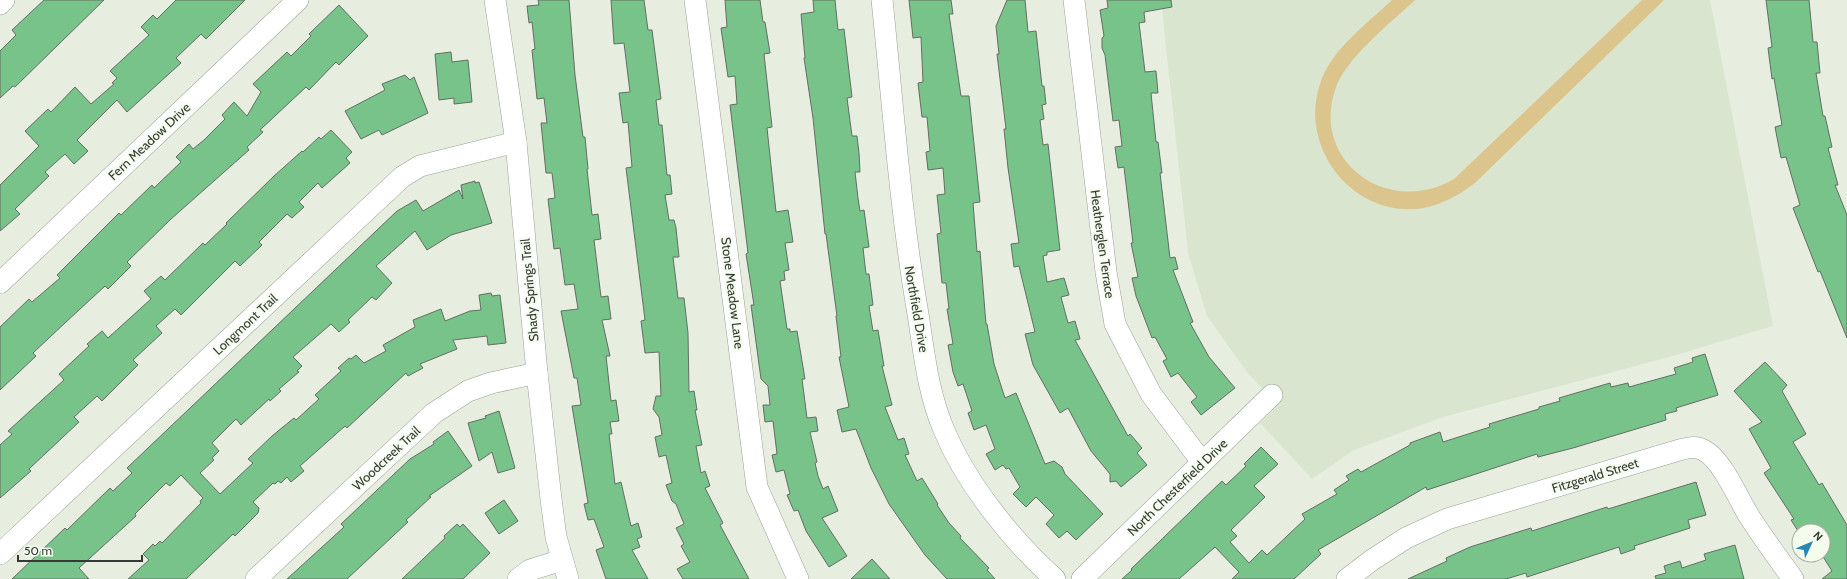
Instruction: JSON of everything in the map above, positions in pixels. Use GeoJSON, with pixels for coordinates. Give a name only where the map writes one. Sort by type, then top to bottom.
{"type":"FeatureCollection","features":[{"type":"Feature","properties":{"kind":"street"},"geometry":{"type":"LineString","coordinates":[[0,4],[4,0]]}},
{"type":"Feature","properties":{"kind":"street","name":"Fern Meadow Drive"},"geometry":{"type":"LineString","coordinates":[[0,283],[298,0]]}},
{"type":"Feature","properties":{"kind":"street","name":"Shady Springs Trail"},"geometry":{"type":"LineString","coordinates":[[495,0],[516,142],[537,373],[556,537],[565,570]]}},
{"type":"Feature","properties":{"kind":"street","name":"Stone Meadow Lane"},"geometry":{"type":"LineString","coordinates":[[696,0],[757,487],[798,579]]}},
{"type":"Feature","properties":{"kind":"street","name":"Northfield Drive"},"geometry":{"type":"LineString","coordinates":[[882,0],[907,255],[932,396],[944,430],[956,455],[991,511],[1039,565],[1055,579]]}},
{"type":"Feature","properties":{"kind":"street","name":"Heatherglen Terrace"},"geometry":{"type":"LineString","coordinates":[[1074,0],[1106,272],[1116,324],[1151,394],[1202,462]]}},
{"type":"Feature","properties":{"kind":"street","name":"Longmont Trail"},"geometry":{"type":"LineString","coordinates":[[0,554],[402,177],[420,166],[516,142]]}},
{"type":"Feature","properties":{"kind":"street","name":"Woodcreek Trail"},"geometry":{"type":"LineString","coordinates":[[256,579],[434,413],[468,391],[491,383],[537,373]]}},
{"type":"Feature","properties":{"kind":"street","name":"North Chesterfield Drive"},"geometry":{"type":"LineString","coordinates":[[1082,579],[1272,395]]}},
{"type":"Feature","properties":{"kind":"street","name":"Fitzgerald Street"},"geometry":{"type":"LineString","coordinates":[[1348,579],[1406,538],[1446,519],[1676,450],[1694,447],[1708,453],[1715,461],[1793,579]]}},
{"type":"Feature","properties":{"kind":"street"},"geometry":{"type":"LineString","coordinates":[[518,579],[530,570],[565,570]]}},
{"type":"Feature","properties":{"kind":"shaded area"},"geometry":{"type":"Polygon","coordinates":[[[1161,0],[1710,0],[1773,326],[1666,358],[1443,417],[1354,450],[1312,479],[1260,423],[1279,405],[1249,375],[1207,316],[1188,253],[1161,0]]]}},
{"type":"Feature","properties":{"kind":"shaded area"},"geometry":{"type":"Polygon","coordinates":[[[1392,0],[1415,0],[1382,30],[1348,66],[1340,78],[1335,90],[1331,116],[1334,140],[1345,160],[1362,176],[1382,187],[1405,191],[1430,189],[1454,179],[1642,0],[1664,0],[1475,183],[1457,195],[1438,204],[1424,208],[1399,209],[1376,203],[1355,191],[1338,175],[1325,155],[1317,132],[1315,108],[1320,84],[1332,59],[1361,28],[1392,0]]]}},
{"type":"Feature","properties":{"kind":"building"},"geometry":{"type":"Polygon","coordinates":[[[44,0],[104,0],[15,87],[13,86],[0,98],[0,51],[16,35],[12,30],[44,0]]]}},
{"type":"Feature","properties":{"kind":"building"},"geometry":{"type":"Polygon","coordinates":[[[176,0],[245,0],[206,39],[201,34],[176,58],[181,63],[127,112],[117,100],[77,140],[88,151],[74,164],[65,154],[45,172],[49,176],[15,209],[20,214],[0,231],[0,185],[39,146],[25,131],[48,109],[51,112],[75,87],[91,104],[114,84],[112,83],[117,78],[110,71],[149,35],[141,27],[153,15],[157,19],[176,0]]]}},
{"type":"Feature","properties":{"kind":"building"},"geometry":{"type":"Polygon","coordinates":[[[538,0],[569,0],[575,75],[583,137],[585,137],[592,215],[598,214],[601,239],[594,240],[601,297],[608,296],[611,319],[602,320],[610,356],[606,356],[611,401],[616,400],[619,421],[610,422],[612,434],[609,434],[615,484],[621,482],[631,526],[638,523],[642,537],[637,539],[640,547],[632,550],[648,579],[606,579],[596,550],[604,547],[594,519],[588,520],[584,504],[588,503],[572,406],[581,405],[577,378],[574,378],[561,311],[578,309],[574,284],[565,285],[560,248],[554,249],[548,199],[555,198],[552,173],[546,173],[541,123],[547,123],[544,98],[537,99],[532,50],[535,49],[532,22],[529,23],[527,6],[539,5],[538,0]]]}},
{"type":"Feature","properties":{"kind":"building"},"geometry":{"type":"Polygon","coordinates":[[[611,0],[644,0],[648,30],[652,30],[661,99],[656,100],[659,125],[662,125],[667,175],[670,175],[672,194],[665,195],[669,220],[674,220],[676,228],[679,257],[673,257],[678,298],[684,298],[688,333],[689,392],[694,391],[697,410],[695,410],[702,445],[696,446],[701,473],[705,471],[710,486],[705,488],[723,523],[720,525],[749,579],[683,579],[677,569],[690,562],[681,546],[684,544],[676,528],[684,524],[676,504],[672,501],[666,485],[672,483],[666,455],[659,457],[655,437],[662,435],[659,417],[653,409],[656,396],[661,396],[659,352],[645,353],[641,321],[645,320],[626,168],[632,167],[628,122],[623,123],[619,93],[630,92],[624,43],[614,44],[611,0]]]}},
{"type":"Feature","properties":{"kind":"building"},"geometry":{"type":"Polygon","coordinates":[[[725,0],[760,0],[763,22],[765,22],[770,53],[764,54],[772,127],[767,128],[776,212],[788,210],[793,242],[785,243],[789,270],[784,271],[785,280],[780,281],[787,329],[790,329],[790,332],[797,331],[805,379],[802,379],[807,418],[816,417],[818,431],[810,432],[817,462],[815,463],[818,476],[823,489],[828,486],[838,511],[822,518],[847,556],[829,567],[806,531],[798,510],[794,511],[787,495],[790,494],[784,470],[776,472],[772,455],[777,454],[773,421],[765,422],[763,405],[770,405],[768,386],[761,379],[751,305],[754,305],[746,254],[748,253],[730,105],[737,104],[735,76],[728,77],[721,28],[727,27],[725,0]]]}},
{"type":"Feature","properties":{"kind":"building"},"geometry":{"type":"Polygon","coordinates":[[[813,0],[835,0],[838,30],[844,29],[852,97],[847,98],[852,136],[857,136],[859,153],[860,172],[855,172],[860,211],[864,210],[869,247],[863,248],[866,274],[869,274],[873,305],[869,306],[873,331],[878,330],[884,366],[882,366],[892,405],[885,407],[898,440],[904,438],[909,454],[905,455],[917,481],[922,478],[949,523],[961,536],[960,538],[989,568],[987,570],[995,579],[947,579],[925,555],[889,504],[871,468],[856,429],[842,432],[837,410],[849,407],[839,357],[841,357],[837,316],[825,234],[813,118],[804,58],[801,14],[814,12],[813,0]]]}},
{"type":"Feature","properties":{"kind":"building"},"geometry":{"type":"Polygon","coordinates":[[[909,0],[951,0],[953,14],[949,14],[961,96],[969,96],[980,202],[973,203],[977,252],[980,251],[986,324],[994,364],[1005,398],[1016,393],[1045,464],[1054,461],[1062,467],[1065,474],[1103,514],[1076,540],[1067,531],[1059,538],[1046,524],[1054,515],[1036,497],[1026,507],[1013,494],[1020,487],[1009,468],[1006,469],[1003,465],[995,470],[986,454],[995,449],[986,425],[974,430],[968,413],[972,411],[963,384],[958,386],[953,372],[948,345],[953,344],[947,309],[949,309],[946,283],[942,283],[937,234],[941,233],[937,195],[945,194],[943,168],[928,170],[926,152],[930,151],[927,117],[922,117],[918,83],[923,82],[921,37],[913,38],[909,0]]]}},
{"type":"Feature","properties":{"kind":"building"},"geometry":{"type":"Polygon","coordinates":[[[1007,0],[1025,0],[1028,32],[1036,31],[1042,86],[1044,86],[1046,104],[1042,105],[1044,119],[1040,120],[1043,145],[1048,144],[1060,250],[1047,252],[1047,255],[1043,256],[1047,282],[1064,278],[1069,295],[1061,297],[1068,323],[1075,321],[1080,339],[1075,340],[1128,436],[1130,434],[1142,448],[1137,453],[1147,465],[1121,487],[1116,481],[1110,482],[1110,474],[1091,451],[1068,408],[1060,413],[1033,365],[1025,334],[1035,332],[1019,266],[1014,267],[1011,244],[1019,243],[1008,168],[1004,129],[1006,129],[997,54],[999,54],[996,26],[1007,0]]]}},
{"type":"Feature","properties":{"kind":"building"},"geometry":{"type":"Polygon","coordinates":[[[1107,0],[1171,0],[1172,7],[1144,12],[1145,22],[1139,23],[1145,72],[1156,71],[1158,93],[1151,93],[1156,142],[1158,142],[1162,173],[1160,173],[1170,258],[1175,257],[1178,269],[1173,270],[1193,322],[1190,323],[1209,357],[1235,388],[1201,415],[1191,402],[1197,397],[1178,373],[1171,377],[1163,361],[1167,359],[1155,337],[1152,338],[1136,296],[1132,278],[1138,277],[1131,243],[1133,243],[1124,167],[1118,168],[1115,147],[1122,146],[1119,120],[1113,121],[1105,55],[1102,48],[1102,38],[1104,36],[1100,10],[1108,8],[1107,0]]]}},
{"type":"Feature","properties":{"kind":"building"},"geometry":{"type":"Polygon","coordinates":[[[1766,0],[1809,0],[1813,42],[1817,42],[1820,73],[1816,73],[1823,116],[1825,116],[1832,147],[1828,148],[1838,185],[1835,185],[1847,215],[1847,338],[1820,271],[1818,272],[1793,208],[1800,205],[1786,157],[1781,158],[1775,127],[1782,125],[1774,78],[1772,79],[1768,48],[1772,47],[1766,0]]]}},
{"type":"Feature","properties":{"kind":"building"},"geometry":{"type":"Polygon","coordinates":[[[339,5],[368,36],[339,65],[336,62],[309,90],[306,87],[260,130],[263,132],[247,147],[249,150],[171,219],[127,262],[131,266],[108,289],[105,286],[66,322],[33,353],[36,356],[0,390],[0,327],[29,299],[32,302],[60,278],[57,275],[119,213],[121,215],[152,185],[154,188],[181,162],[176,157],[189,144],[193,149],[204,140],[225,119],[222,115],[234,102],[247,116],[261,92],[253,84],[287,52],[291,56],[311,36],[309,34],[339,5]]]}},
{"type":"Feature","properties":{"kind":"building"},"geometry":{"type":"Polygon","coordinates":[[[451,52],[452,62],[468,60],[472,102],[454,104],[454,98],[439,100],[435,54],[451,52]]]}},
{"type":"Feature","properties":{"kind":"building"},"geometry":{"type":"Polygon","coordinates":[[[405,75],[410,80],[414,77],[428,113],[382,135],[379,130],[361,139],[345,111],[385,90],[382,84],[405,75]]]}},
{"type":"Feature","properties":{"kind":"building"},"geometry":{"type":"Polygon","coordinates":[[[331,130],[352,152],[346,158],[350,163],[322,188],[318,183],[299,202],[304,207],[292,218],[287,214],[259,242],[262,245],[240,266],[235,261],[181,315],[175,309],[156,326],[162,333],[133,360],[138,365],[102,401],[97,396],[74,417],[79,422],[29,469],[31,471],[0,498],[0,445],[12,434],[8,431],[64,380],[59,374],[89,346],[87,344],[102,331],[108,338],[151,299],[144,291],[161,276],[165,280],[203,243],[205,245],[274,176],[319,137],[321,139],[331,130]]]}},
{"type":"Feature","properties":{"kind":"building"},"geometry":{"type":"Polygon","coordinates":[[[475,181],[475,183],[479,182],[492,223],[451,235],[427,250],[415,231],[376,266],[392,283],[376,300],[372,297],[348,320],[350,322],[339,332],[331,324],[293,357],[302,366],[297,371],[299,372],[279,389],[281,391],[270,401],[269,399],[241,425],[236,419],[212,443],[219,451],[212,458],[214,460],[200,473],[220,494],[253,463],[248,459],[272,436],[294,418],[296,420],[319,399],[315,395],[341,371],[338,368],[349,358],[351,359],[356,355],[364,363],[386,351],[383,345],[415,327],[413,320],[441,309],[445,321],[470,311],[481,310],[479,295],[491,293],[492,296],[500,295],[506,343],[488,345],[487,336],[453,340],[457,349],[420,364],[423,368],[408,376],[406,373],[347,428],[345,426],[300,466],[304,471],[291,482],[287,477],[281,483],[278,481],[275,484],[273,483],[253,502],[259,508],[258,513],[235,536],[233,534],[186,579],[128,579],[149,560],[143,554],[153,544],[155,546],[160,541],[162,543],[201,503],[200,501],[203,498],[181,475],[170,486],[166,483],[135,514],[136,516],[79,568],[89,579],[12,579],[65,528],[67,530],[110,488],[113,491],[132,473],[127,468],[397,211],[416,200],[423,211],[459,190],[463,199],[461,185],[475,181]]]}},
{"type":"Feature","properties":{"kind":"building"},"geometry":{"type":"Polygon","coordinates":[[[1705,354],[1718,395],[1676,408],[1677,411],[1665,414],[1666,420],[1573,448],[1538,457],[1537,454],[1427,490],[1426,487],[1318,550],[1321,554],[1294,579],[1232,579],[1239,572],[1215,547],[1179,579],[1122,579],[1222,481],[1226,485],[1246,466],[1244,464],[1261,447],[1278,464],[1254,486],[1265,497],[1231,530],[1237,536],[1230,542],[1249,563],[1262,550],[1267,555],[1305,519],[1302,514],[1337,494],[1334,490],[1349,480],[1346,476],[1358,469],[1361,472],[1410,445],[1410,443],[1440,432],[1443,442],[1490,427],[1489,424],[1539,409],[1539,407],[1560,401],[1559,398],[1610,383],[1611,387],[1628,383],[1629,387],[1676,374],[1674,368],[1693,362],[1692,358],[1705,354]]]}},
{"type":"Feature","properties":{"kind":"building"},"geometry":{"type":"Polygon","coordinates":[[[1765,362],[1787,385],[1782,391],[1806,434],[1793,442],[1819,485],[1822,483],[1847,525],[1847,579],[1822,579],[1832,571],[1827,563],[1831,563],[1831,523],[1793,523],[1791,520],[1794,519],[1764,473],[1771,468],[1749,429],[1762,422],[1734,391],[1765,362]]]}},
{"type":"Feature","properties":{"kind":"building"},"geometry":{"type":"Polygon","coordinates":[[[499,411],[515,468],[498,473],[492,452],[479,461],[468,423],[486,418],[485,416],[499,411]]]}},
{"type":"Feature","properties":{"kind":"building"},"geometry":{"type":"Polygon","coordinates":[[[448,431],[472,466],[429,496],[431,497],[406,520],[408,522],[347,579],[287,579],[344,527],[341,524],[410,459],[434,444],[433,442],[448,431]]]}},
{"type":"Feature","properties":{"kind":"building"},"geometry":{"type":"Polygon","coordinates":[[[1696,482],[1706,515],[1688,520],[1690,528],[1634,546],[1635,549],[1621,554],[1619,547],[1527,577],[1526,573],[1506,579],[1408,579],[1447,561],[1446,558],[1470,547],[1531,528],[1532,531],[1607,507],[1608,509],[1696,482]]]}},
{"type":"Feature","properties":{"kind":"building"},"geometry":{"type":"Polygon","coordinates":[[[504,500],[518,521],[499,534],[485,513],[504,500]]]}},
{"type":"Feature","properties":{"kind":"building"},"geometry":{"type":"Polygon","coordinates":[[[457,524],[460,527],[463,524],[490,553],[463,579],[402,579],[445,538],[444,536],[457,524]]]}},
{"type":"Feature","properties":{"kind":"building"},"geometry":{"type":"Polygon","coordinates":[[[1735,545],[1744,579],[1656,579],[1655,576],[1666,573],[1664,566],[1680,561],[1682,568],[1706,560],[1704,554],[1735,545]]]}},
{"type":"Feature","properties":{"kind":"building"},"geometry":{"type":"Polygon","coordinates":[[[872,559],[890,579],[851,579],[872,559]]]}}]}
